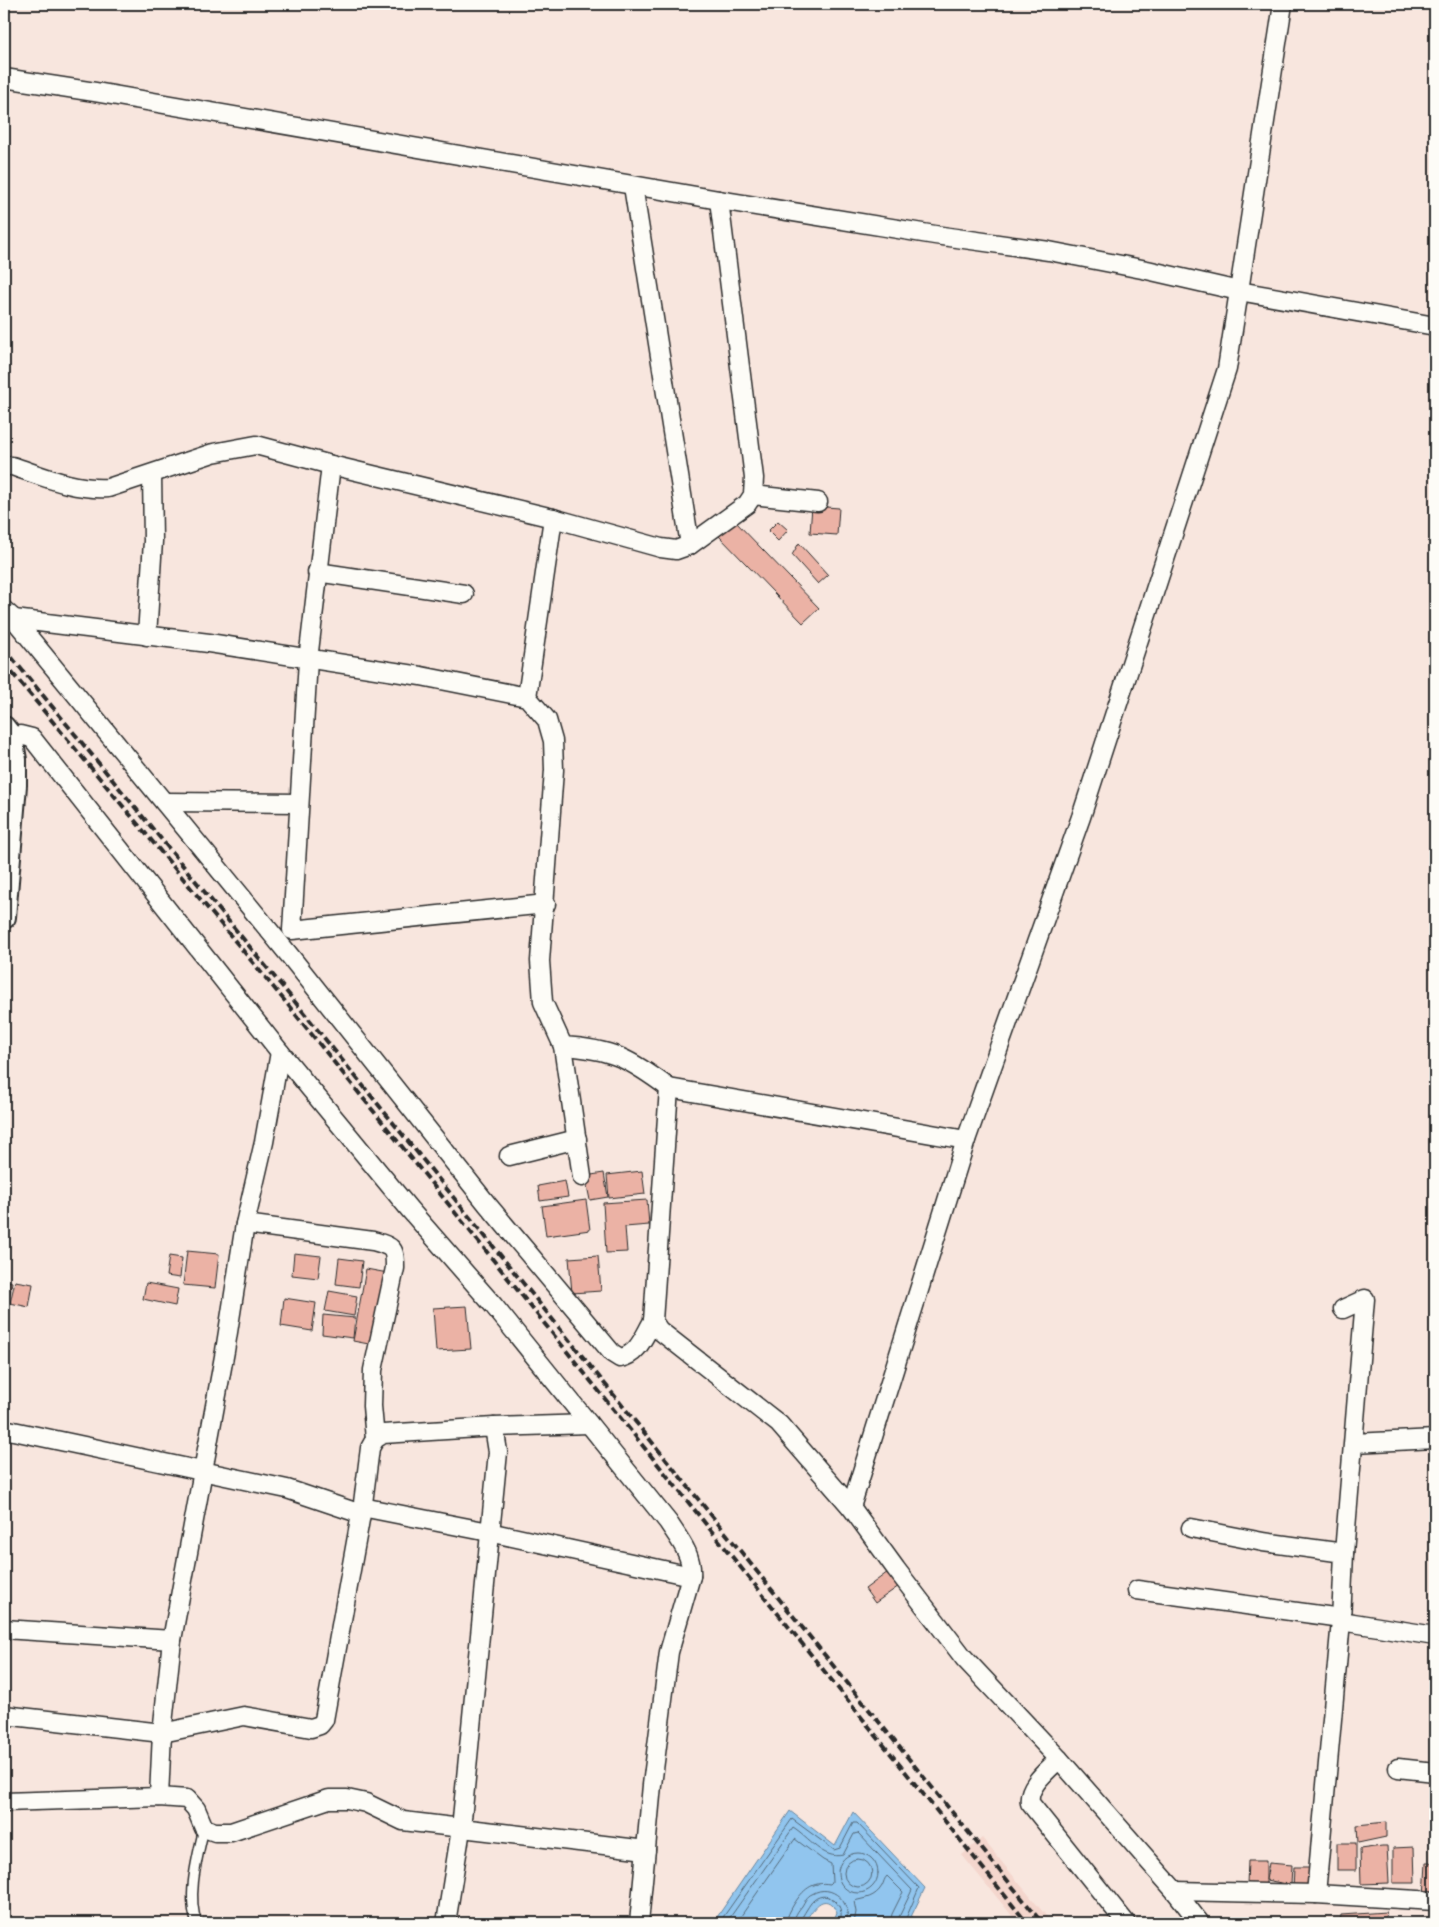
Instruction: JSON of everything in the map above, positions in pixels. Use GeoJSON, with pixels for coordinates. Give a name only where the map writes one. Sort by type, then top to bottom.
{"type":"FeatureCollection","features":[{"type":"Feature","properties":{"kind":"street"},"geometry":{"type":"LineString","coordinates":[[851,1507],[966,1140],[1081,817],[1224,378],[1283,4]]}},
{"type":"Feature","properties":{"kind":"street"},"geometry":{"type":"LineString","coordinates":[[4,78],[633,186],[935,235],[1049,251],[1147,270],[1239,291],[1435,326]]}},
{"type":"Feature","properties":{"kind":"street"},"geometry":{"type":"LineString","coordinates":[[633,186],[690,545]]}},
{"type":"Feature","properties":{"kind":"street"},"geometry":{"type":"LineString","coordinates":[[4,466],[12,466],[75,487],[91,489],[108,488],[213,453],[256,444],[331,465],[553,518],[670,550],[690,545],[747,504],[753,495],[754,478],[719,200]]}},
{"type":"Feature","properties":{"kind":"street"},"geometry":{"type":"LineString","coordinates":[[290,956],[308,660],[331,465]]}},
{"type":"Feature","properties":{"kind":"street"},"geometry":{"type":"LineString","coordinates":[[147,636],[153,541],[152,474]]}},
{"type":"Feature","properties":{"kind":"street"},"geometry":{"type":"LineString","coordinates":[[753,495],[818,502]]}},
{"type":"Feature","properties":{"kind":"street"},"geometry":{"type":"LineString","coordinates":[[528,697],[553,518]]}},
{"type":"Feature","properties":{"kind":"street"},"geometry":{"type":"LineString","coordinates":[[317,572],[464,594]]}},
{"type":"Feature","properties":{"kind":"street"},"geometry":{"type":"LineString","coordinates":[[9,615],[290,956],[487,1204],[612,1353],[620,1358],[630,1356],[638,1347],[653,1321],[669,1088]]}},
{"type":"Feature","properties":{"kind":"street"},"geometry":{"type":"LineString","coordinates":[[9,615],[421,676],[528,697],[547,720],[553,741],[554,770],[546,904],[540,961],[543,1002],[563,1046],[582,1177]]}},
{"type":"Feature","properties":{"kind":"street"},"geometry":{"type":"LineString","coordinates":[[4,917],[6,869],[15,785],[15,760],[7,733],[32,738],[280,1052],[410,1210],[494,1306],[668,1522],[686,1550],[692,1565],[691,1576],[669,1652],[639,1923]]}},
{"type":"Feature","properties":{"kind":"street"},"geometry":{"type":"LineString","coordinates":[[164,802],[299,804]]}},
{"type":"Feature","properties":{"kind":"street"},"geometry":{"type":"LineString","coordinates":[[292,930],[546,904]]}},
{"type":"Feature","properties":{"kind":"street"},"geometry":{"type":"LineString","coordinates":[[563,1046],[589,1048],[620,1056],[644,1069],[669,1088],[966,1140]]}},
{"type":"Feature","properties":{"kind":"street"},"geometry":{"type":"LineString","coordinates":[[159,1797],[162,1733],[172,1640],[225,1351],[245,1224],[264,1142],[280,1052]]}},
{"type":"Feature","properties":{"kind":"street"},"geometry":{"type":"LineString","coordinates":[[509,1156],[577,1139]]}},
{"type":"Feature","properties":{"kind":"street"},"geometry":{"type":"LineString","coordinates":[[245,1224],[373,1241],[390,1246],[395,1252],[395,1268],[373,1370],[372,1406],[375,1439]]}},
{"type":"Feature","properties":{"kind":"street"},"geometry":{"type":"LineString","coordinates":[[1316,1894],[1341,1620],[1344,1553],[1364,1299],[1343,1309]]}},
{"type":"Feature","properties":{"kind":"street"},"geometry":{"type":"LineString","coordinates":[[653,1321],[659,1330],[779,1424],[851,1507],[964,1658],[1059,1759],[1175,1891],[1200,1923]]}},
{"type":"Feature","properties":{"kind":"street"},"geometry":{"type":"LineString","coordinates":[[4,1715],[162,1733],[237,1717],[250,1717],[311,1728],[320,1725],[324,1720],[370,1448],[375,1439],[383,1434],[494,1427],[589,1424]]}},
{"type":"Feature","properties":{"kind":"street"},"geometry":{"type":"LineString","coordinates":[[446,1923],[461,1829],[498,1452],[494,1427]]}},
{"type":"Feature","properties":{"kind":"street"},"geometry":{"type":"LineString","coordinates":[[4,1429],[116,1451],[202,1472],[287,1489],[361,1510],[490,1532],[691,1576]]}},
{"type":"Feature","properties":{"kind":"street"},"geometry":{"type":"LineString","coordinates":[[1354,1443],[1435,1439]]}},
{"type":"Feature","properties":{"kind":"street"},"geometry":{"type":"LineString","coordinates":[[1191,1528],[1263,1542],[1344,1553]]}},
{"type":"Feature","properties":{"kind":"street"},"geometry":{"type":"LineString","coordinates":[[1137,1590],[1435,1636]]}},
{"type":"Feature","properties":{"kind":"street"},"geometry":{"type":"LineString","coordinates":[[4,1629],[172,1640]]}},
{"type":"Feature","properties":{"kind":"street"},"geometry":{"type":"LineString","coordinates":[[1059,1759],[1034,1786],[1030,1793],[1030,1803],[1126,1923]]}},
{"type":"Feature","properties":{"kind":"street"},"geometry":{"type":"LineString","coordinates":[[1398,1768],[1435,1772]]}},
{"type":"Feature","properties":{"kind":"street"},"geometry":{"type":"LineString","coordinates":[[4,1802],[159,1797],[187,1799],[196,1809],[204,1828],[215,1832],[231,1832],[328,1799],[347,1799],[366,1803],[403,1821],[646,1850]]}},
{"type":"Feature","properties":{"kind":"street"},"geometry":{"type":"LineString","coordinates":[[1175,1891],[1316,1894],[1435,1901]]}},
{"type":"Feature","properties":{"kind":"lane"},"geometry":{"type":"LineString","coordinates":[[198,1923],[195,1917],[193,1879],[204,1828]]}},
{"type":"Feature","properties":{"kind":"shaded area"},"geometry":{"type":"Polygon","coordinates":[[[982,1838],[1052,1923],[1018,1923],[962,1855],[982,1838]]]}},
{"type":"Feature","properties":{"kind":"water"},"geometry":{"type":"Polygon","coordinates":[[[790,1811],[835,1846],[853,1812],[925,1888],[908,1923],[833,1923],[837,1912],[832,1905],[823,1902],[815,1908],[804,1923],[713,1923],[790,1811]]]}},
{"type":"Feature","properties":{"kind":"building"},"geometry":{"type":"Polygon","coordinates":[[[812,506],[839,508],[837,535],[810,533],[812,506]]]}},
{"type":"Feature","properties":{"kind":"building"},"geometry":{"type":"Polygon","coordinates":[[[734,520],[819,608],[803,623],[718,535],[734,520]]]}},
{"type":"Feature","properties":{"kind":"building"},"geometry":{"type":"Polygon","coordinates":[[[778,521],[788,530],[778,541],[768,531],[778,521]]]}},
{"type":"Feature","properties":{"kind":"building"},"geometry":{"type":"Polygon","coordinates":[[[799,543],[828,575],[818,584],[792,555],[799,543]]]}},
{"type":"Feature","properties":{"kind":"building"},"geometry":{"type":"Polygon","coordinates":[[[642,1171],[645,1194],[609,1198],[607,1175],[642,1171]]]}},
{"type":"Feature","properties":{"kind":"building"},"geometry":{"type":"Polygon","coordinates":[[[604,1173],[608,1197],[590,1200],[585,1176],[604,1173]]]}},
{"type":"Feature","properties":{"kind":"building"},"geometry":{"type":"Polygon","coordinates":[[[565,1181],[568,1197],[540,1201],[538,1186],[565,1181]]]}},
{"type":"Feature","properties":{"kind":"building"},"geometry":{"type":"Polygon","coordinates":[[[586,1200],[590,1230],[546,1236],[542,1206],[586,1200]]]}},
{"type":"Feature","properties":{"kind":"building"},"geometry":{"type":"Polygon","coordinates":[[[647,1200],[649,1225],[625,1227],[627,1252],[606,1253],[603,1203],[647,1200]]]}},
{"type":"Feature","properties":{"kind":"building"},"geometry":{"type":"Polygon","coordinates":[[[187,1251],[219,1254],[215,1288],[183,1285],[187,1251]]]}},
{"type":"Feature","properties":{"kind":"building"},"geometry":{"type":"Polygon","coordinates":[[[294,1253],[321,1256],[318,1278],[292,1275],[294,1253]]]}},
{"type":"Feature","properties":{"kind":"building"},"geometry":{"type":"Polygon","coordinates":[[[169,1256],[182,1258],[180,1278],[166,1276],[169,1256]]]}},
{"type":"Feature","properties":{"kind":"building"},"geometry":{"type":"Polygon","coordinates":[[[598,1256],[601,1291],[572,1293],[569,1258],[598,1256]]]}},
{"type":"Feature","properties":{"kind":"building"},"geometry":{"type":"Polygon","coordinates":[[[339,1258],[362,1261],[359,1287],[336,1284],[339,1258]]]}},
{"type":"Feature","properties":{"kind":"building"},"geometry":{"type":"Polygon","coordinates":[[[366,1269],[388,1273],[374,1345],[353,1341],[366,1269]]]}},
{"type":"Feature","properties":{"kind":"building"},"geometry":{"type":"Polygon","coordinates":[[[4,1280],[12,1282],[8,1302],[4,1301],[4,1280]]]}},
{"type":"Feature","properties":{"kind":"building"},"geometry":{"type":"Polygon","coordinates":[[[15,1281],[33,1284],[29,1307],[10,1303],[15,1281]]]}},
{"type":"Feature","properties":{"kind":"building"},"geometry":{"type":"Polygon","coordinates":[[[146,1283],[178,1289],[175,1306],[143,1299],[146,1283]]]}},
{"type":"Feature","properties":{"kind":"building"},"geometry":{"type":"Polygon","coordinates":[[[329,1291],[357,1296],[354,1316],[325,1311],[329,1291]]]}},
{"type":"Feature","properties":{"kind":"building"},"geometry":{"type":"Polygon","coordinates":[[[284,1298],[316,1303],[312,1331],[281,1326],[284,1298]]]}},
{"type":"Feature","properties":{"kind":"building"},"geometry":{"type":"Polygon","coordinates":[[[467,1306],[471,1349],[436,1351],[433,1308],[467,1306]]]}},
{"type":"Feature","properties":{"kind":"building"},"geometry":{"type":"Polygon","coordinates":[[[323,1315],[355,1318],[353,1338],[322,1334],[323,1315]]]}},
{"type":"Feature","properties":{"kind":"building"},"geometry":{"type":"Polygon","coordinates":[[[888,1572],[899,1586],[875,1603],[865,1589],[888,1572]]]}},
{"type":"Feature","properties":{"kind":"building"},"geometry":{"type":"Polygon","coordinates":[[[1386,1822],[1386,1837],[1358,1843],[1357,1825],[1386,1822]]]}},
{"type":"Feature","properties":{"kind":"building"},"geometry":{"type":"Polygon","coordinates":[[[1337,1843],[1356,1843],[1356,1870],[1337,1870],[1337,1843]]]}},
{"type":"Feature","properties":{"kind":"building"},"geometry":{"type":"Polygon","coordinates":[[[1387,1846],[1389,1883],[1361,1884],[1360,1849],[1387,1846]]]}},
{"type":"Feature","properties":{"kind":"building"},"geometry":{"type":"Polygon","coordinates":[[[1414,1847],[1415,1883],[1393,1883],[1393,1848],[1414,1847]]]}},
{"type":"Feature","properties":{"kind":"building"},"geometry":{"type":"Polygon","coordinates":[[[1248,1861],[1266,1861],[1266,1884],[1247,1884],[1248,1861]]]}},
{"type":"Feature","properties":{"kind":"building"},"geometry":{"type":"Polygon","coordinates":[[[1269,1863],[1292,1865],[1291,1885],[1266,1880],[1269,1863]]]}},
{"type":"Feature","properties":{"kind":"building"},"geometry":{"type":"Polygon","coordinates":[[[1426,1863],[1435,1863],[1435,1898],[1424,1897],[1426,1863]]]}},
{"type":"Feature","properties":{"kind":"building"},"geometry":{"type":"Polygon","coordinates":[[[1294,1867],[1312,1867],[1311,1891],[1293,1891],[1294,1867]]]}},
{"type":"Feature","properties":{"kind":"building"},"geometry":{"type":"Polygon","coordinates":[[[1386,1912],[1384,1923],[1340,1923],[1341,1915],[1386,1912]]]}},
{"type":"Feature","properties":{"kind":"railway"},"geometry":{"type":"LineString","coordinates":[[4,648],[291,997],[1042,1923]]}},
{"type":"Feature","properties":{"kind":"railway"},"geometry":{"type":"LineString","coordinates":[[4,663],[284,1000],[1027,1923]]}}]}
